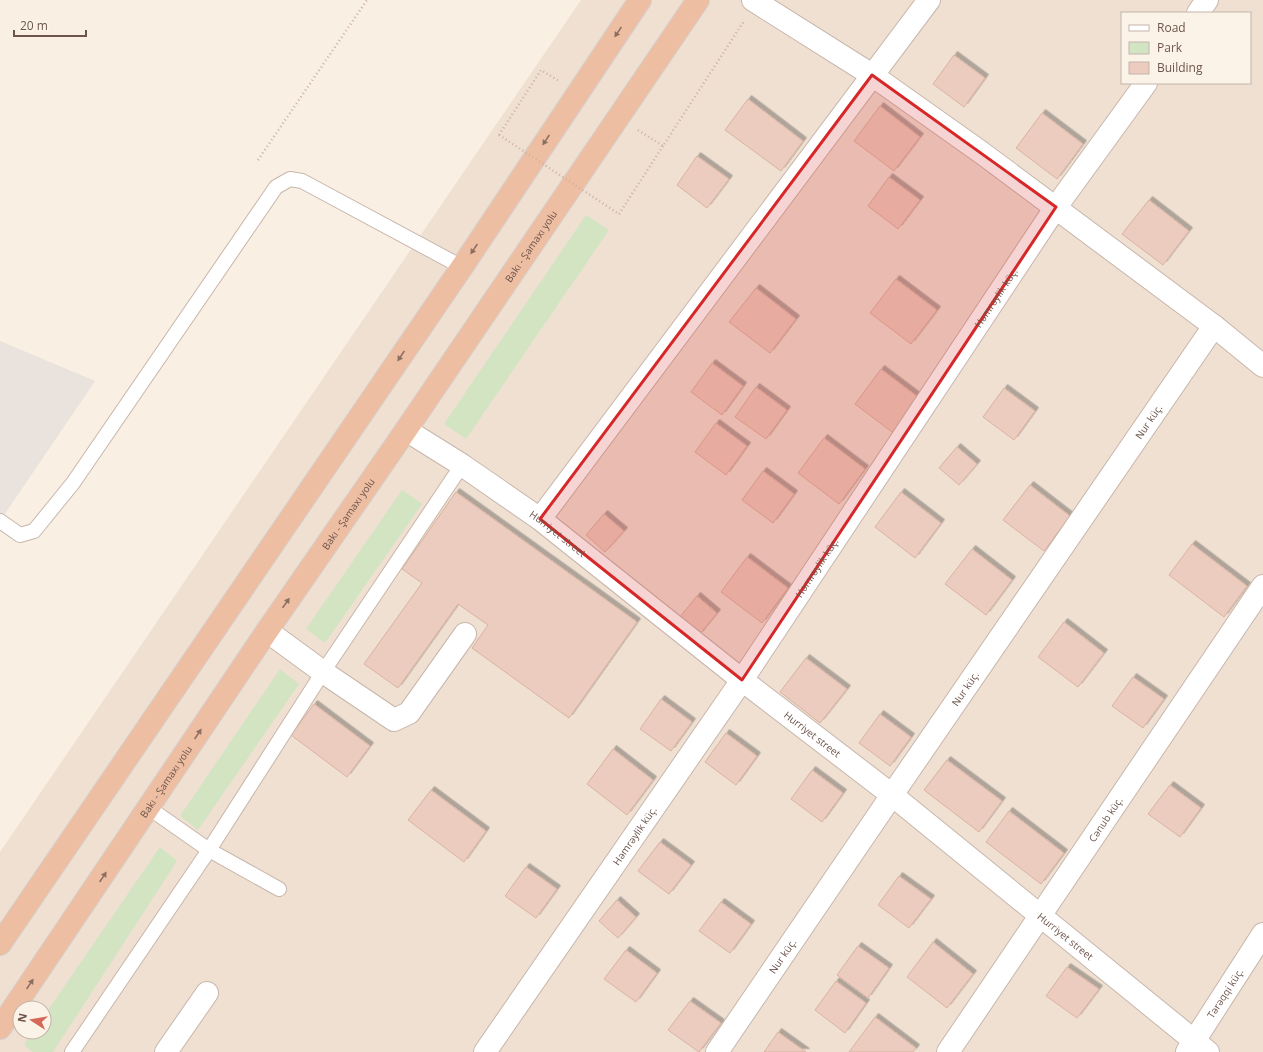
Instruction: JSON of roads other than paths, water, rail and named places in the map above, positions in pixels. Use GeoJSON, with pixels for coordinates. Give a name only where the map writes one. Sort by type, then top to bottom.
{"type":"FeatureCollection","features":[{"type":"Feature","properties":{"kind":"highway"},"geometry":{"type":"LineString","coordinates":[[0,944],[462,266],[640,0]]}},
{"type":"Feature","properties":{"kind":"highway","name":"Bakı - Şamaxı yolu"},"geometry":{"type":"LineString","coordinates":[[0,1028],[267,631],[406,430],[698,0]]}},
{"type":"Feature","properties":{"kind":"street"},"geometry":{"type":"LineString","coordinates":[[540,519],[929,0]]}},
{"type":"Feature","properties":{"kind":"street"},"geometry":{"type":"LineString","coordinates":[[1199,12],[1207,0]]}},
{"type":"Feature","properties":{"kind":"street"},"geometry":{"type":"LineString","coordinates":[[754,1],[872,75],[1056,207],[1214,326],[1263,366]]}},
{"type":"Feature","properties":{"kind":"street","name":"Həmrəylik küç."},"geometry":{"type":"LineString","coordinates":[[485,1052],[742,680],[1056,207],[1145,84]]}},
{"type":"Feature","properties":{"kind":"street","name":"Nur küç."},"geometry":{"type":"LineString","coordinates":[[717,1052],[1214,326]]}},
{"type":"Feature","properties":{"kind":"street","name":"Hurriyet street"},"geometry":{"type":"LineString","coordinates":[[406,430],[462,465],[540,519],[742,680],[892,795],[1040,914],[1196,1048]]}},
{"type":"Feature","properties":{"kind":"street","name":"Cənub küç."},"geometry":{"type":"LineString","coordinates":[[948,1052],[1263,586]]}},
{"type":"Feature","properties":{"kind":"street"},"geometry":{"type":"LineString","coordinates":[[267,631],[323,672],[394,720],[409,713],[465,634]]}},
{"type":"Feature","properties":{"kind":"street","name":"Tərəqqi küç."},"geometry":{"type":"LineString","coordinates":[[1196,1048],[1263,934]]}},
{"type":"Feature","properties":{"kind":"street"},"geometry":{"type":"LineString","coordinates":[[166,1052],[206,993]]}},
{"type":"Feature","properties":{"kind":"lane"},"geometry":{"type":"LineString","coordinates":[[0,521],[20,535],[34,531],[73,483],[276,187],[290,179],[302,181],[462,266]]}},
{"type":"Feature","properties":{"kind":"lane"},"geometry":{"type":"LineString","coordinates":[[72,1052],[209,850],[323,672],[462,465]]}},
{"type":"Feature","properties":{"kind":"lane"},"geometry":{"type":"LineString","coordinates":[[149,808],[209,850],[279,889]]}}]}
